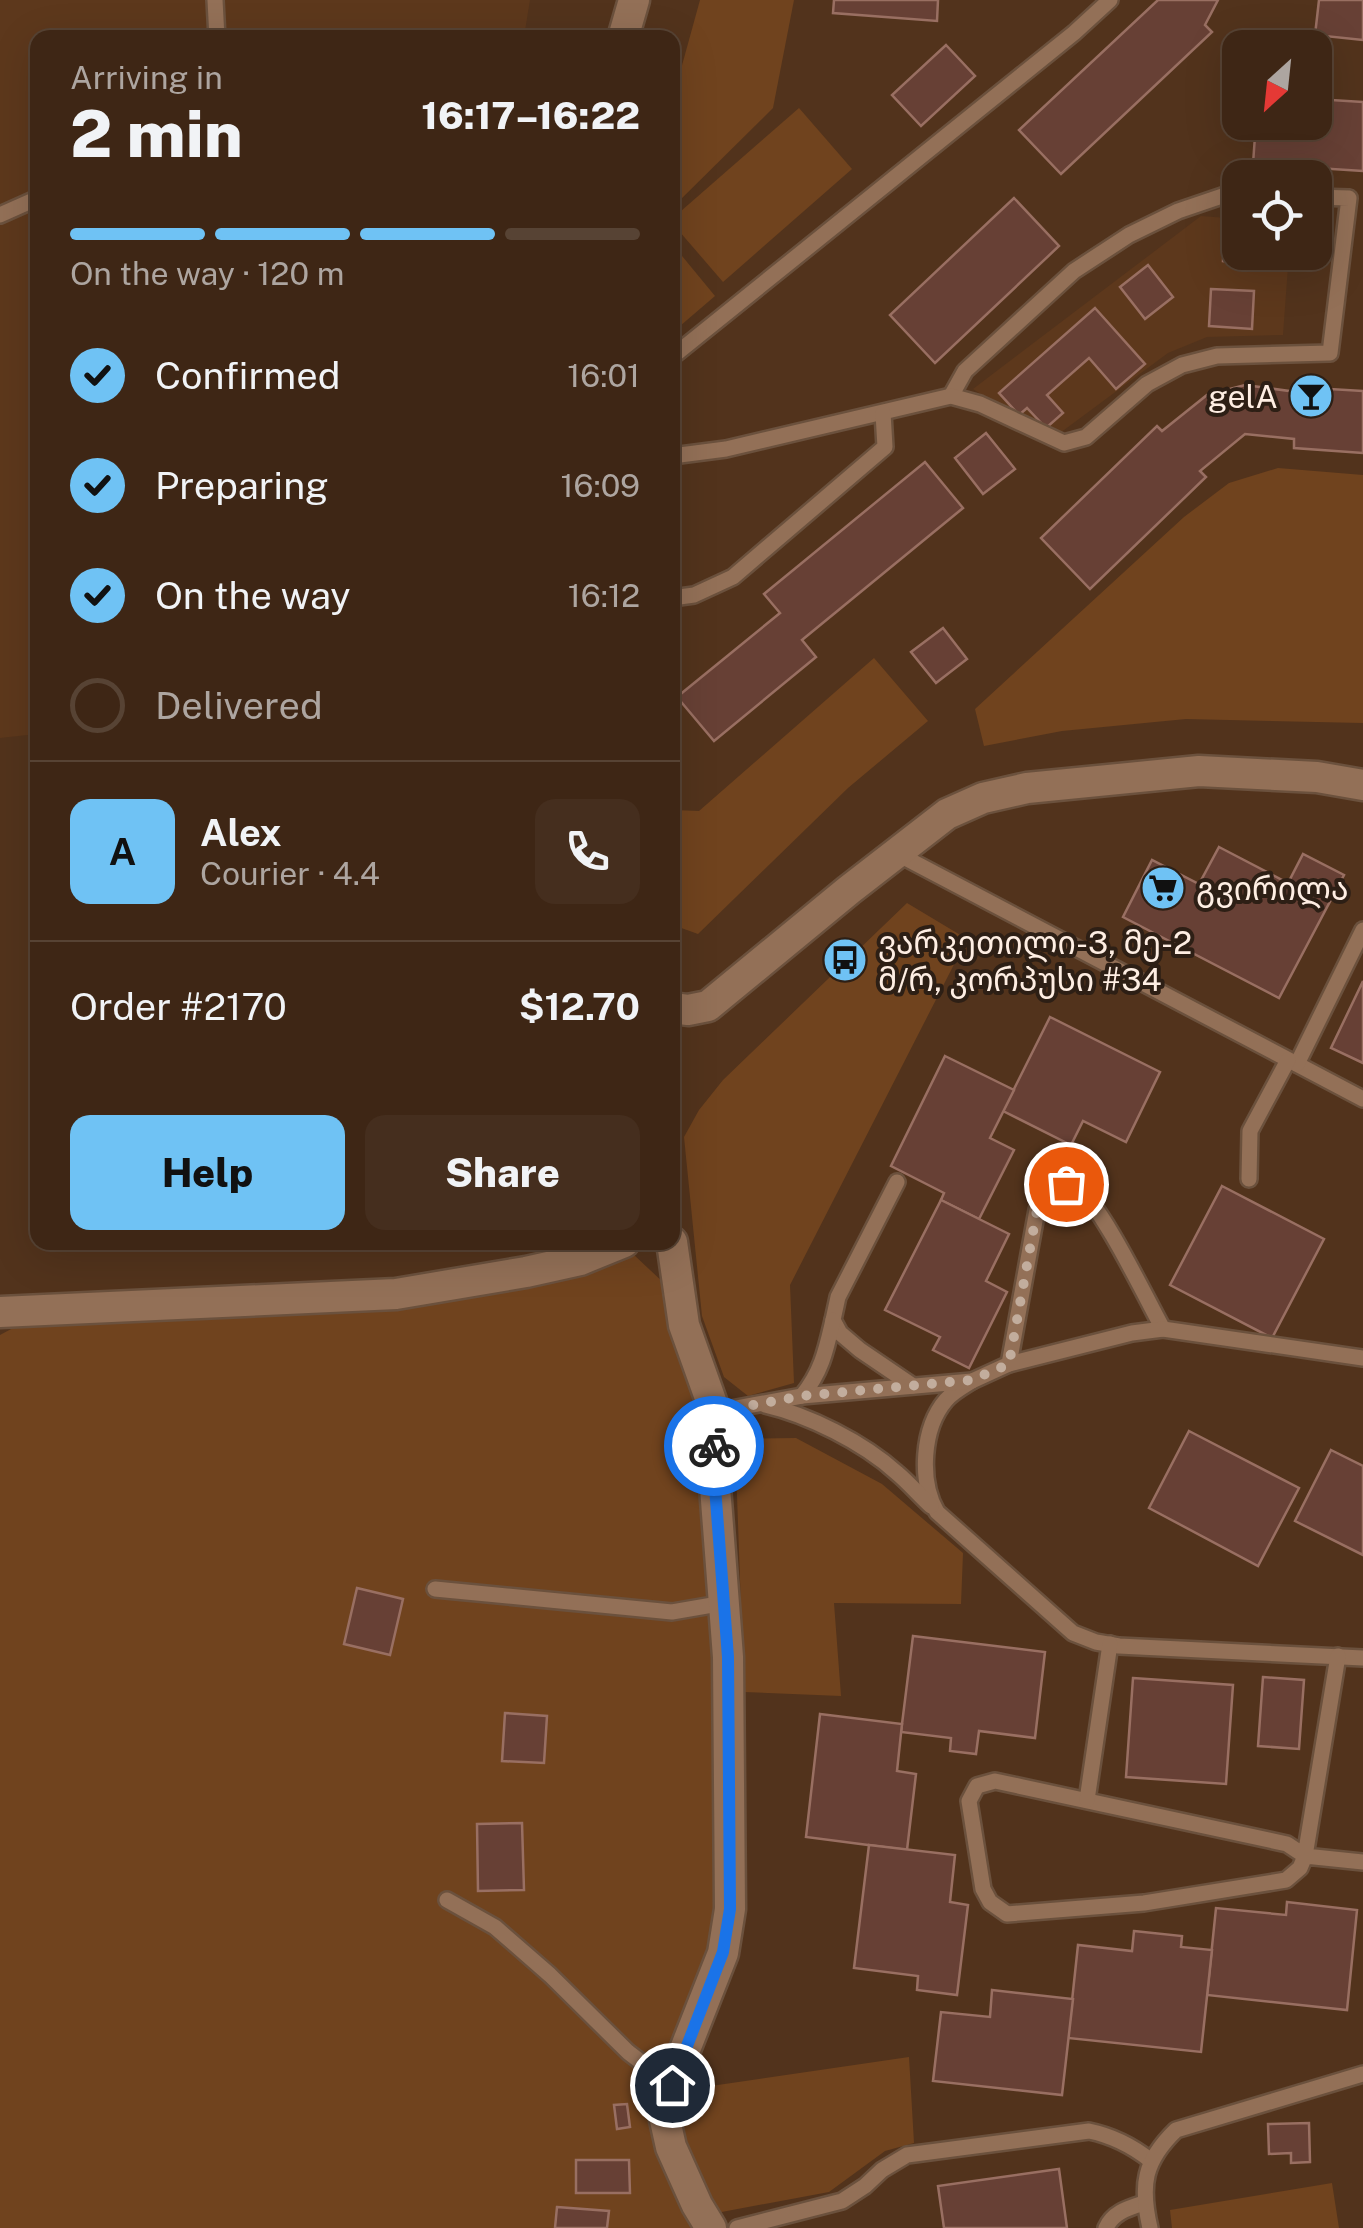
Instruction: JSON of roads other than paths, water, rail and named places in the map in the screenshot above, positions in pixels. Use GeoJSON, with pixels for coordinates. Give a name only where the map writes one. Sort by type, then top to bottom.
{"type":"FeatureCollection","features":[{"type":"Feature","properties":{"kind":"street"},"geometry":{"type":"LineString","coordinates":[[625,30],[634,0]]}},
{"type":"Feature","properties":{"kind":"street"},"geometry":{"type":"LineString","coordinates":[[680,1009],[708,1006],[947,814],[983,798],[1027,788],[1199,771],[1317,778],[1363,786]]}},
{"type":"Feature","properties":{"kind":"street"},"geometry":{"type":"LineString","coordinates":[[0,1312],[396,1294],[526,1272],[580,1260],[604,1250]]}},
{"type":"Feature","properties":{"kind":"street"},"geometry":{"type":"LineString","coordinates":[[673,1250],[684,1324],[716,1412],[713,1461],[728,1657],[730,1909],[723,1952],[672,2085],[665,2120],[671,2146],[710,2228]]}},
{"type":"Feature","properties":{"kind":"lane"},"geometry":{"type":"LineString","coordinates":[[216,0],[217,30]]}},
{"type":"Feature","properties":{"kind":"lane"},"geometry":{"type":"LineString","coordinates":[[680,351],[1110,0]]}},
{"type":"Feature","properties":{"kind":"lane"},"geometry":{"type":"LineString","coordinates":[[950,396],[965,371],[1074,272],[1129,235],[1178,211],[1222,196]]}},
{"type":"Feature","properties":{"kind":"lane"},"geometry":{"type":"LineString","coordinates":[[680,455],[726,449],[950,396],[980,404],[1064,443],[1086,437],[1146,384],[1182,365],[1216,356],[1330,353],[1349,198],[1332,198]]}},
{"type":"Feature","properties":{"kind":"lane"},"geometry":{"type":"LineString","coordinates":[[0,215],[30,202]]}},
{"type":"Feature","properties":{"kind":"lane"},"geometry":{"type":"LineString","coordinates":[[680,597],[734,578],[885,446],[883,412]]}},
{"type":"Feature","properties":{"kind":"lane"},"geometry":{"type":"LineString","coordinates":[[896,853],[1363,1100]]}},
{"type":"Feature","properties":{"kind":"lane"},"geometry":{"type":"LineString","coordinates":[[1249,1180],[1250,1131],[1363,930]]}},
{"type":"Feature","properties":{"kind":"lane"},"geometry":{"type":"LineString","coordinates":[[802,1396],[816,1378],[824,1358],[838,1296],[897,1182]]}},
{"type":"Feature","properties":{"kind":"lane"},"geometry":{"type":"LineString","coordinates":[[1009,1364],[1037,1210],[1042,1194],[1054,1185],[1079,1189],[1097,1209],[1163,1329]]}},
{"type":"Feature","properties":{"kind":"lane"},"geometry":{"type":"LineString","coordinates":[[833,1320],[840,1333],[860,1350],[914,1386]]}},
{"type":"Feature","properties":{"kind":"lane"},"geometry":{"type":"LineString","coordinates":[[937,1512],[925,1480],[926,1450],[937,1417],[947,1399],[972,1380],[1009,1364],[1163,1329],[1363,1358]]}},
{"type":"Feature","properties":{"kind":"lane"},"geometry":{"type":"LineString","coordinates":[[716,1412],[802,1396],[972,1380]]}},
{"type":"Feature","properties":{"kind":"lane"},"geometry":{"type":"LineString","coordinates":[[759,1404],[814,1421],[894,1470],[1073,1633],[1110,1644],[1363,1658]]}},
{"type":"Feature","properties":{"kind":"lane"},"geometry":{"type":"LineString","coordinates":[[435,1590],[672,1612],[724,1603]]}},
{"type":"Feature","properties":{"kind":"lane"},"geometry":{"type":"LineString","coordinates":[[1087,1800],[1110,1644]]}},
{"type":"Feature","properties":{"kind":"lane"},"geometry":{"type":"LineString","coordinates":[[1338,1656],[1305,1856],[1300,1868],[1286,1880],[1144,1903],[1006,1914],[990,1902],[983,1889],[969,1801],[977,1786],[995,1781],[1287,1844],[1305,1856],[1363,1862]]}},
{"type":"Feature","properties":{"kind":"lane"},"geometry":{"type":"LineString","coordinates":[[447,1900],[495,1927],[628,2052],[672,2085]]}},
{"type":"Feature","properties":{"kind":"lane"},"geometry":{"type":"LineString","coordinates":[[1150,2228],[1144,2203],[1150,2160],[1176,2130],[1363,2074]]}},
{"type":"Feature","properties":{"kind":"lane"},"geometry":{"type":"LineString","coordinates":[[736,2228],[842,2201],[907,2155],[1088,2132],[1109,2135],[1150,2160]]}},
{"type":"Feature","properties":{"kind":"lane"},"geometry":{"type":"LineString","coordinates":[[1106,2228],[1124,2210],[1144,2203]]}},
{"type":"Feature","properties":{"kind":"place","name":"gelA"},"geometry":{"type":"Point","coordinates":[1311,396]}},
{"type":"Feature","properties":{"kind":"place","name":"გვირილა"},"geometry":{"type":"Point","coordinates":[1163,888]}},
{"type":"Feature","properties":{"kind":"place","name":"ვარკეთილი-3, მე-2 მ/რ, კორპუსი #34"},"geometry":{"type":"Point","coordinates":[845,960]}}]}
